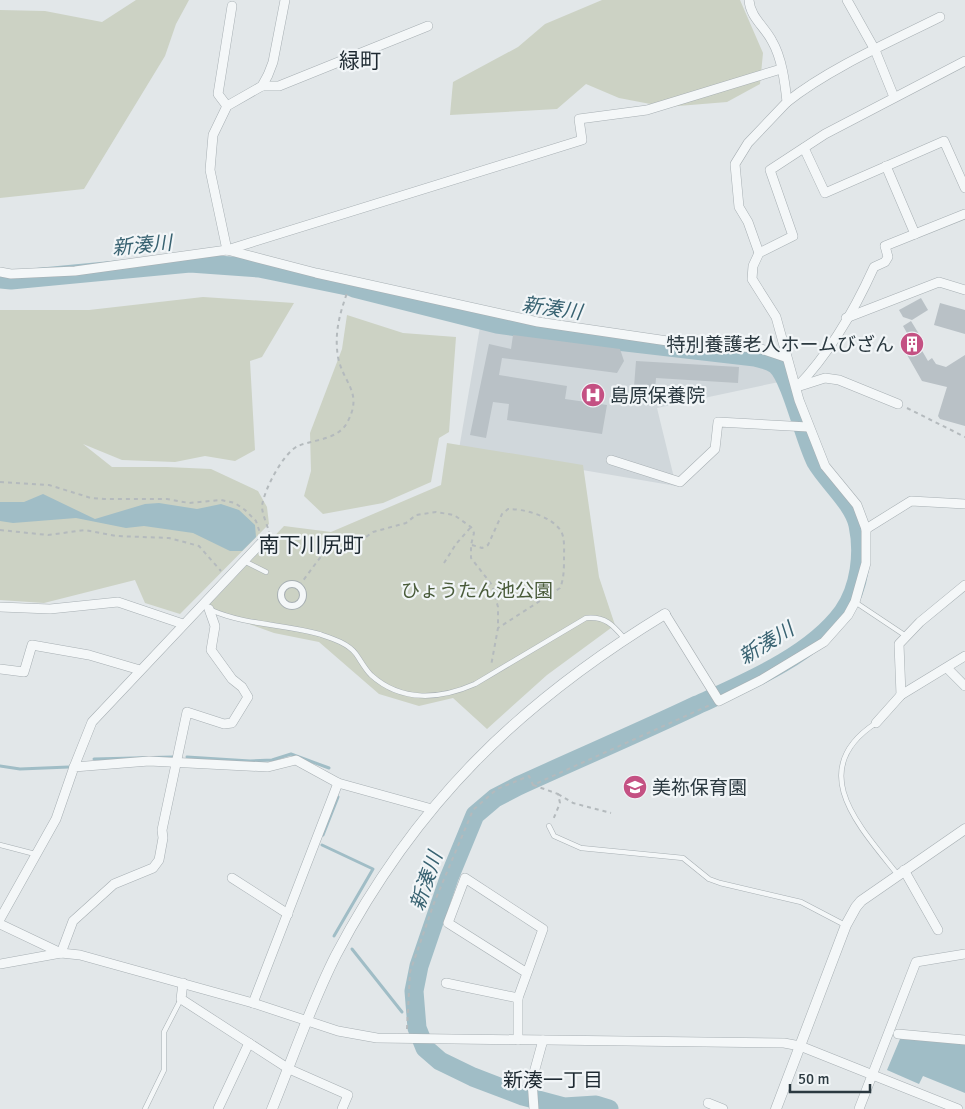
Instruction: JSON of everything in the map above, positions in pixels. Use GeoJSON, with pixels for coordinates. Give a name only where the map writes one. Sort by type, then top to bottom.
{"type":"FeatureCollection","features":[{"type":"Feature","properties":{"kind":"street"},"geometry":{"type":"LineString","coordinates":[[262,86],[273,62],[285,0]]}},
{"type":"Feature","properties":{"kind":"street"},"geometry":{"type":"LineString","coordinates":[[748,0],[759,25],[772,40],[781,69],[787,102]]}},
{"type":"Feature","properties":{"kind":"street"},"geometry":{"type":"LineString","coordinates":[[846,0],[875,50],[894,97]]}},
{"type":"Feature","properties":{"kind":"street"},"geometry":{"type":"LineString","coordinates":[[227,106],[218,94],[232,6]]}},
{"type":"Feature","properties":{"kind":"street"},"geometry":{"type":"LineString","coordinates":[[272,1109],[336,956],[397,853],[454,782],[504,731],[569,676],[624,638],[665,614],[718,698],[761,680],[824,642],[843,622],[855,602],[866,564],[866,529],[857,505],[825,466],[804,427],[797,387],[785,357],[776,317],[752,280],[753,266],[758,253],[748,222],[739,207],[735,164],[748,143],[799,92],[940,17]]}},
{"type":"Feature","properties":{"kind":"street"},"geometry":{"type":"LineString","coordinates":[[227,250],[210,170],[213,136],[227,106],[262,86],[279,86],[428,26]]}},
{"type":"Feature","properties":{"kind":"street"},"geometry":{"type":"LineString","coordinates":[[758,253],[793,236],[770,170],[804,148],[894,97],[965,61]]}},
{"type":"Feature","properties":{"kind":"street"},"geometry":{"type":"LineString","coordinates":[[0,272],[11,274],[75,271],[227,250],[582,140],[579,119],[647,110],[781,69]]}},
{"type":"Feature","properties":{"kind":"street"},"geometry":{"type":"LineString","coordinates":[[804,148],[825,193],[944,141],[965,188]]}},
{"type":"Feature","properties":{"kind":"street"},"geometry":{"type":"LineString","coordinates":[[886,166],[915,234]]}},
{"type":"Feature","properties":{"kind":"street"},"geometry":{"type":"LineString","coordinates":[[797,387],[817,366],[874,267],[885,262],[888,257],[884,246],[965,214]]}},
{"type":"Feature","properties":{"kind":"street"},"geometry":{"type":"LineString","coordinates":[[227,250],[538,322],[688,344],[758,348],[785,357]]}},
{"type":"Feature","properties":{"kind":"street"},"geometry":{"type":"LineString","coordinates":[[846,318],[939,282],[965,290]]}},
{"type":"Feature","properties":{"kind":"street"},"geometry":{"type":"LineString","coordinates":[[797,387],[825,378],[839,380],[898,404]]}},
{"type":"Feature","properties":{"kind":"street"},"geometry":{"type":"LineString","coordinates":[[611,460],[680,482],[715,449],[718,422],[804,427]]}},
{"type":"Feature","properties":{"kind":"street"},"geometry":{"type":"LineString","coordinates":[[866,529],[910,501],[965,504]]}},
{"type":"Feature","properties":{"kind":"street"},"geometry":{"type":"LineString","coordinates":[[0,919],[56,819],[92,722],[261,543]]}},
{"type":"Feature","properties":{"kind":"street"},"geometry":{"type":"LineString","coordinates":[[901,695],[899,644],[949,596],[965,585]]}},
{"type":"Feature","properties":{"kind":"street"},"geometry":{"type":"LineString","coordinates":[[0,607],[50,609],[118,602],[183,624]]}},
{"type":"Feature","properties":{"kind":"street"},"geometry":{"type":"LineString","coordinates":[[61,953],[73,921],[114,884],[152,868],[159,860],[163,838],[162,830],[188,712],[224,724],[232,723],[248,697],[211,650],[215,626],[209,610]]}},
{"type":"Feature","properties":{"kind":"street"},"geometry":{"type":"LineString","coordinates":[[0,669],[24,672],[32,645],[89,655],[140,670]]}},
{"type":"Feature","properties":{"kind":"street"},"geometry":{"type":"LineString","coordinates":[[876,723],[901,695],[965,656]]}},
{"type":"Feature","properties":{"kind":"street"},"geometry":{"type":"LineString","coordinates":[[947,668],[965,686]]}},
{"type":"Feature","properties":{"kind":"street"},"geometry":{"type":"LineString","coordinates":[[74,767],[108,763],[177,763],[268,768],[296,760],[338,783],[432,809]]}},
{"type":"Feature","properties":{"kind":"street"},"geometry":{"type":"LineString","coordinates":[[253,1003],[338,783]]}},
{"type":"Feature","properties":{"kind":"street"},"geometry":{"type":"LineString","coordinates":[[776,1109],[846,926],[856,907],[861,901],[901,872],[965,829]]}},
{"type":"Feature","properties":{"kind":"street"},"geometry":{"type":"LineString","coordinates":[[901,872],[938,930]]}},
{"type":"Feature","properties":{"kind":"street"},"geometry":{"type":"LineString","coordinates":[[232,878],[288,914]]}},
{"type":"Feature","properties":{"kind":"street"},"geometry":{"type":"LineString","coordinates":[[518,1040],[518,998],[544,929],[465,878],[448,923],[527,973]]}},
{"type":"Feature","properties":{"kind":"street"},"geometry":{"type":"LineString","coordinates":[[0,924],[61,953]]}},
{"type":"Feature","properties":{"kind":"street"},"geometry":{"type":"LineString","coordinates":[[0,964],[61,953],[80,955],[253,1003],[338,1031],[377,1038],[784,1042],[800,1046],[958,1109]]}},
{"type":"Feature","properties":{"kind":"street"},"geometry":{"type":"LineString","coordinates":[[860,1109],[916,962],[965,954]]}},
{"type":"Feature","properties":{"kind":"street"},"geometry":{"type":"LineString","coordinates":[[183,983],[181,999],[289,1069],[348,1095],[342,1109]]}},
{"type":"Feature","properties":{"kind":"street"},"geometry":{"type":"LineString","coordinates":[[446,983],[518,998]]}},
{"type":"Feature","properties":{"kind":"street"},"geometry":{"type":"LineString","coordinates":[[898,1034],[965,1040]]}},
{"type":"Feature","properties":{"kind":"street"},"geometry":{"type":"LineString","coordinates":[[534,1106],[532,1080],[542,1040]]}},
{"type":"Feature","properties":{"kind":"street"},"geometry":{"type":"LineString","coordinates":[[218,1109],[250,1043]]}},
{"type":"Feature","properties":{"kind":"street"},"geometry":{"type":"LineString","coordinates":[[708,1103],[723,1109]]}},
{"type":"Feature","properties":{"kind":"lane"},"geometry":{"type":"LineString","coordinates":[[243,560],[266,572]]}},
{"type":"Feature","properties":{"kind":"lane"},"geometry":{"type":"LineString","coordinates":[[855,602],[906,636]]}},
{"type":"Feature","properties":{"kind":"lane"},"geometry":{"type":"LineString","coordinates":[[200,606],[236,619],[295,629],[338,641],[355,652],[372,676],[404,693],[418,696],[437,696],[457,692],[490,676],[586,618],[599,618],[610,622],[624,638]]}},
{"type":"Feature","properties":{"kind":"lane"},"geometry":{"type":"LineString","coordinates":[[876,723],[859,735],[840,765],[843,796],[862,829],[901,872]]}},
{"type":"Feature","properties":{"kind":"lane"},"geometry":{"type":"LineString","coordinates":[[549,826],[554,836],[581,848],[683,858],[720,884],[791,899],[846,926]]}},
{"type":"Feature","properties":{"kind":"lane"},"geometry":{"type":"LineString","coordinates":[[0,845],[36,854]]}},
{"type":"Feature","properties":{"kind":"lane"},"geometry":{"type":"LineString","coordinates":[[145,1109],[164,1070],[164,1032],[181,999]]}},
{"type":"Feature","properties":{"kind":"path"},"geometry":{"type":"LineString","coordinates":[[261,543],[269,532],[262,508],[265,493],[282,459],[297,447],[336,434],[347,424],[354,406],[353,392],[338,358],[336,322],[352,280]]}},
{"type":"Feature","properties":{"kind":"path"},"geometry":{"type":"LineString","coordinates":[[898,404],[965,437]]}},
{"type":"Feature","properties":{"kind":"path"},"geometry":{"type":"LineString","coordinates":[[0,482],[49,484],[91,498],[162,498],[189,503],[221,500],[235,504],[256,521],[261,543]]}},
{"type":"Feature","properties":{"kind":"path"},"geometry":{"type":"LineString","coordinates":[[471,545],[482,548],[488,546],[502,514],[508,509],[541,516],[553,523],[561,532],[564,562],[563,582],[560,588],[498,628]]}},
{"type":"Feature","properties":{"kind":"path"},"geometry":{"type":"LineString","coordinates":[[299,586],[330,546],[366,537],[373,532],[406,523],[416,515],[436,512],[454,515],[472,527],[474,533],[471,545],[471,558],[492,585],[498,607],[498,628],[490,676]]}},
{"type":"Feature","properties":{"kind":"path"},"geometry":{"type":"LineString","coordinates":[[444,563],[456,544],[472,527]]}},
{"type":"Feature","properties":{"kind":"path"},"geometry":{"type":"LineString","coordinates":[[0,530],[48,535],[85,530],[116,536],[169,538],[199,546],[226,578]]}},
{"type":"Feature","properties":{"kind":"path"},"geometry":{"type":"LineString","coordinates":[[532,784],[718,698]]}},
{"type":"Feature","properties":{"kind":"path"},"geometry":{"type":"LineString","coordinates":[[411,1039],[410,972],[434,903],[473,810],[497,789],[530,777],[532,784]]}},
{"type":"Feature","properties":{"kind":"path"},"geometry":{"type":"LineString","coordinates":[[532,784],[558,794],[573,803],[610,813]]}},
{"type":"Feature","properties":{"kind":"path"},"geometry":{"type":"LineString","coordinates":[[549,826],[559,809],[558,794]]}},
{"type":"Feature","properties":{"kind":"shaded area","name":"島原保養院"},"geometry":{"type":"Polygon","coordinates":[[[480,327],[755,361],[767,367],[779,382],[657,408],[676,486],[459,449],[480,327]]]}},
{"type":"Feature","properties":{"kind":"green space"},"geometry":{"type":"Polygon","coordinates":[[[136,0],[189,0],[176,24],[165,56],[84,189],[0,198],[0,10],[45,11],[102,22],[136,0]]]}},
{"type":"Feature","properties":{"kind":"green space"},"geometry":{"type":"Polygon","coordinates":[[[602,0],[740,0],[763,53],[760,84],[727,102],[666,107],[619,98],[586,84],[557,109],[450,115],[453,82],[518,47],[545,24],[602,0]]]}},
{"type":"Feature","properties":{"kind":"green space"},"geometry":{"type":"Polygon","coordinates":[[[203,297],[294,303],[262,357],[250,361],[255,450],[235,461],[205,456],[175,462],[122,460],[83,444],[112,467],[211,469],[258,491],[267,507],[269,524],[180,614],[145,603],[135,580],[44,603],[0,600],[0,310],[89,310],[203,297]]]}},
{"type":"Feature","properties":{"kind":"green space"},"geometry":{"type":"Polygon","coordinates":[[[347,315],[403,333],[456,337],[449,432],[439,438],[431,482],[383,503],[323,514],[304,496],[311,471],[310,433],[342,349],[347,315]]]}},
{"type":"Feature","properties":{"kind":"green space","name":"ひょうたん池公園"},"geometry":{"type":"Polygon","coordinates":[[[447,443],[583,465],[599,577],[615,625],[547,675],[487,729],[453,698],[419,706],[379,694],[319,642],[274,633],[206,608],[284,526],[331,532],[441,485],[447,443]]]}},
{"type":"Feature","properties":{"kind":"water"},"geometry":{"type":"Polygon","coordinates":[[[43,494],[95,519],[145,504],[159,503],[197,509],[221,504],[239,510],[255,525],[256,537],[242,551],[230,551],[193,533],[144,526],[126,528],[76,518],[13,523],[0,521],[0,502],[24,502],[43,494]]]}},
{"type":"Feature","properties":{"kind":"water"},"geometry":{"type":"Polygon","coordinates":[[[900,1039],[965,1041],[965,1093],[923,1076],[919,1084],[887,1070],[900,1039]]]}},
{"type":"Feature","properties":{"kind":"building"},"geometry":{"type":"Polygon","coordinates":[[[921,298],[928,310],[912,320],[903,317],[899,310],[921,298]]]}},
{"type":"Feature","properties":{"kind":"building","name":"特別養護老人ホームびざん"},"geometry":{"type":"Polygon","coordinates":[[[940,303],[965,310],[965,334],[934,325],[940,303]]]}},
{"type":"Feature","properties":{"kind":"building","name":"特別養護老人ホームびざん"},"geometry":{"type":"Polygon","coordinates":[[[911,321],[922,339],[917,342],[928,361],[932,358],[936,364],[946,367],[965,355],[965,426],[940,419],[938,416],[947,387],[922,381],[902,346],[911,340],[903,326],[911,321]]]}},
{"type":"Feature","properties":{"kind":"building"},"geometry":{"type":"Polygon","coordinates":[[[513,335],[620,349],[624,361],[617,373],[502,358],[499,375],[567,386],[565,399],[607,405],[602,434],[507,420],[509,404],[493,402],[486,438],[470,435],[489,344],[511,349],[513,335]]]}},
{"type":"Feature","properties":{"kind":"building"},"geometry":{"type":"Polygon","coordinates":[[[636,361],[739,367],[738,383],[656,378],[655,389],[634,387],[636,361]]]}},
{"type":"Feature","properties":{"kind":"waterway","name":"新湊川"},"geometry":{"type":"LineString","coordinates":[[0,279],[11,280],[190,263],[259,268],[347,286]]}},
{"type":"Feature","properties":{"kind":"waterway","name":"新湊川"},"geometry":{"type":"LineString","coordinates":[[354,288],[497,324],[600,339],[755,357],[771,362],[782,372],[787,382],[816,462],[846,501],[858,525],[861,547],[859,570],[849,603],[830,628],[813,642],[756,678],[518,786],[495,798],[475,815],[449,878],[419,966],[414,991],[417,1028],[425,1048],[440,1061],[473,1077],[523,1096],[564,1107],[596,1105],[609,1109]]}},
{"type":"Feature","properties":{"kind":"waterway"},"geometry":{"type":"LineString","coordinates":[[187,757],[250,761],[272,760],[291,754],[329,768]]}},
{"type":"Feature","properties":{"kind":"waterway"},"geometry":{"type":"LineString","coordinates":[[94,759],[173,757]]}},
{"type":"Feature","properties":{"kind":"waterway"},"geometry":{"type":"LineString","coordinates":[[0,766],[20,769],[69,767]]}},
{"type":"Feature","properties":{"kind":"waterway"},"geometry":{"type":"LineString","coordinates":[[323,835],[338,797]]}},
{"type":"Feature","properties":{"kind":"waterway"},"geometry":{"type":"LineString","coordinates":[[322,845],[373,869],[334,936]]}},
{"type":"Feature","properties":{"kind":"waterway"},"geometry":{"type":"LineString","coordinates":[[352,949],[402,1012]]}},
{"type":"Feature","properties":{"kind":"waterway","name":"新湊川"},"geometry":{"type":"LineString","coordinates":[[413,1024],[417,1028]]}},
{"type":"Feature","properties":{"kind":"place","name":"特別養護老人ホームびざん"},"geometry":{"type":"Point","coordinates":[912,344]}},
{"type":"Feature","properties":{"kind":"place","name":"島原保養院"},"geometry":{"type":"Point","coordinates":[593,395]}},
{"type":"Feature","properties":{"kind":"place","name":"美祢保育園"},"geometry":{"type":"Point","coordinates":[635,787]}},
{"type":"Feature","properties":{"kind":"district","name":"緑町"},"geometry":{"type":"Point","coordinates":[360,61]}},
{"type":"Feature","properties":{"kind":"district","name":"南下川尻町"},"geometry":{"type":"Point","coordinates":[311,545]}},
{"type":"Feature","properties":{"kind":"district","name":"新湊一丁目"},"geometry":{"type":"Point","coordinates":[553,1080]}}]}
